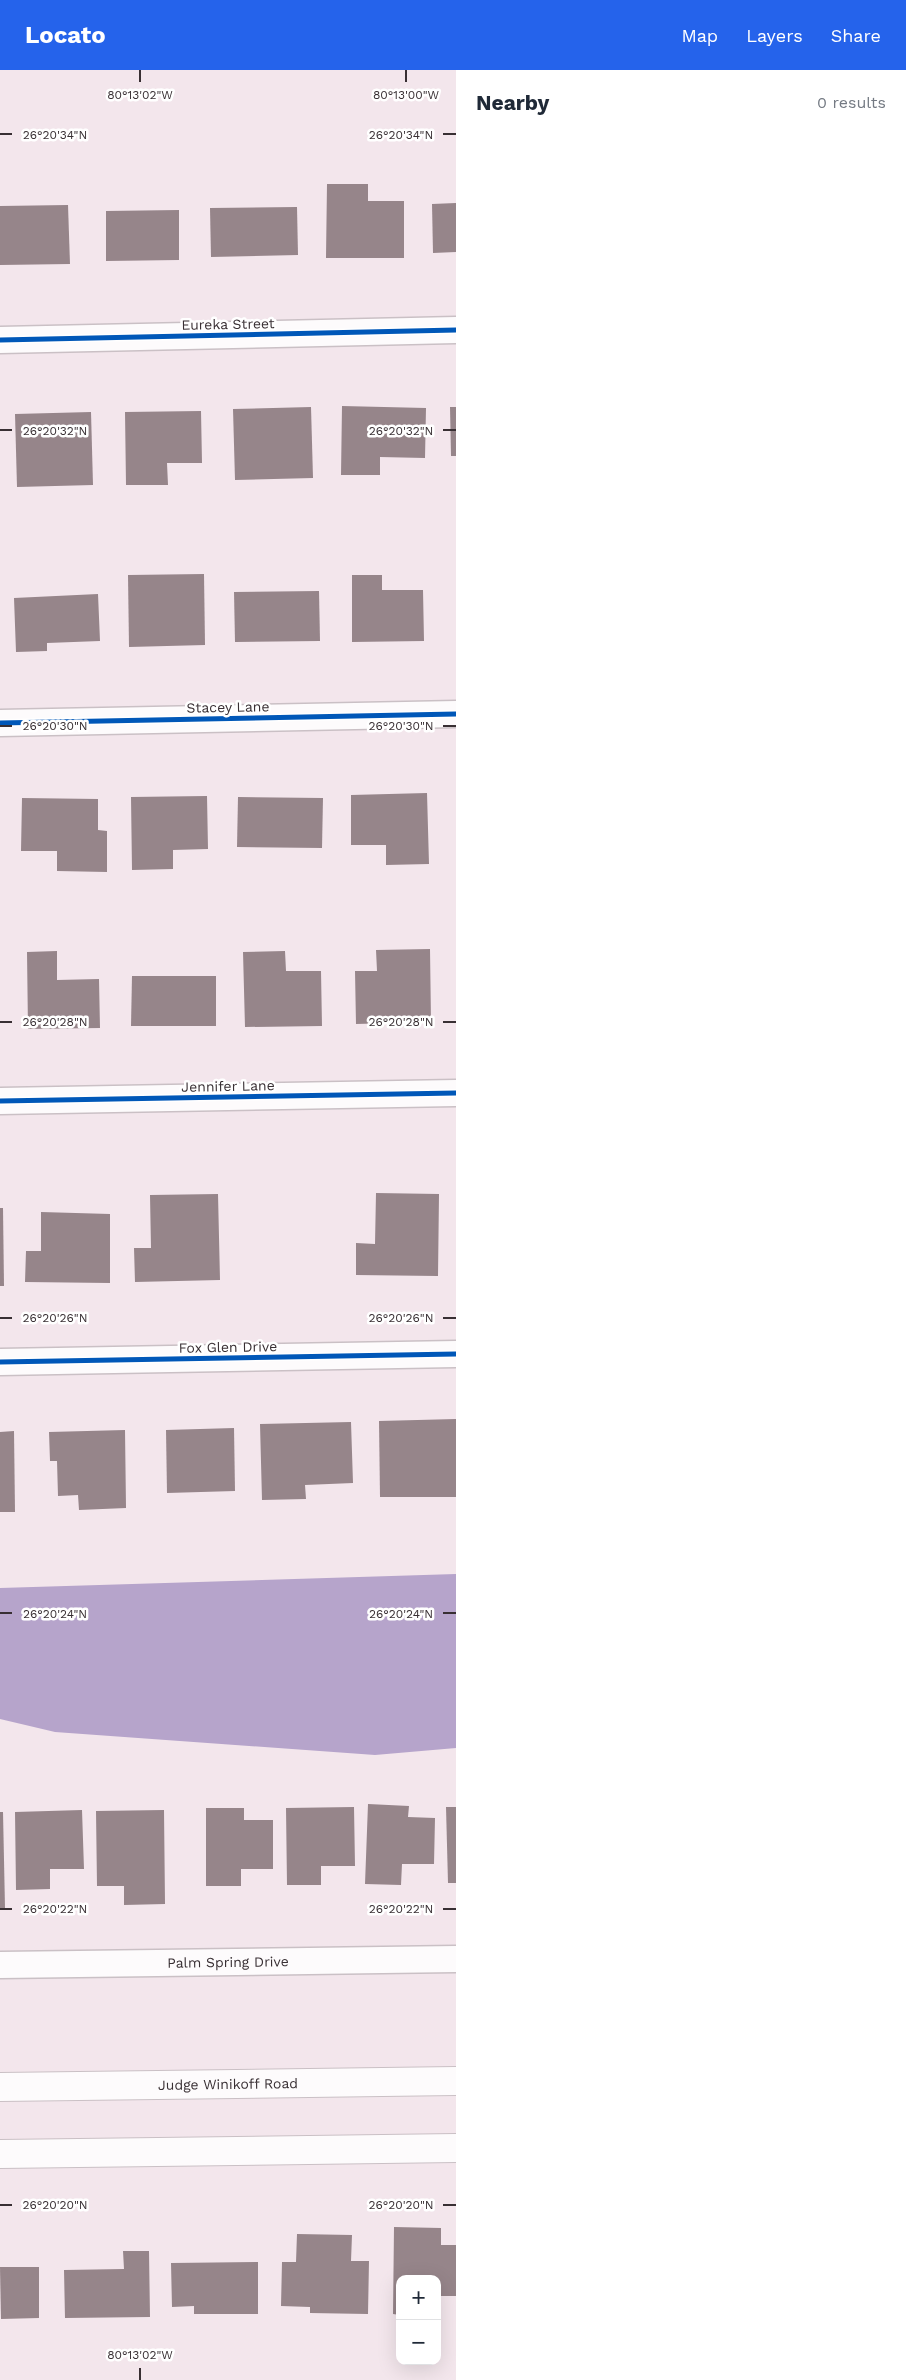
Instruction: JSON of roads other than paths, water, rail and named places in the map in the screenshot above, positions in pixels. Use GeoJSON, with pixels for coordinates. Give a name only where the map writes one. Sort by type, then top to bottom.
{"type":"FeatureCollection","features":[{"type":"Feature","properties":{"kind":"street","name":"Eureka Street"},"geometry":{"type":"LineString","coordinates":[[0,340],[456,330]]}},
{"type":"Feature","properties":{"kind":"street","name":"Stacey Lane"},"geometry":{"type":"LineString","coordinates":[[0,723],[456,714]]}},
{"type":"Feature","properties":{"kind":"street","name":"Jennifer Lane"},"geometry":{"type":"LineString","coordinates":[[0,1102],[456,1093]]}},
{"type":"Feature","properties":{"kind":"street","name":"Fox Glen Drive"},"geometry":{"type":"LineString","coordinates":[[0,1362],[456,1354]]}},
{"type":"Feature","properties":{"kind":"street","name":"Palm Spring Drive"},"geometry":{"type":"LineString","coordinates":[[0,1965],[456,1959]]}},
{"type":"Feature","properties":{"kind":"street","name":"Judge Winikoff Road"},"geometry":{"type":"LineString","coordinates":[[0,2088],[456,2081]]}},
{"type":"Feature","properties":{"kind":"street"},"geometry":{"type":"LineString","coordinates":[[0,2154],[456,2148]]}}]}
